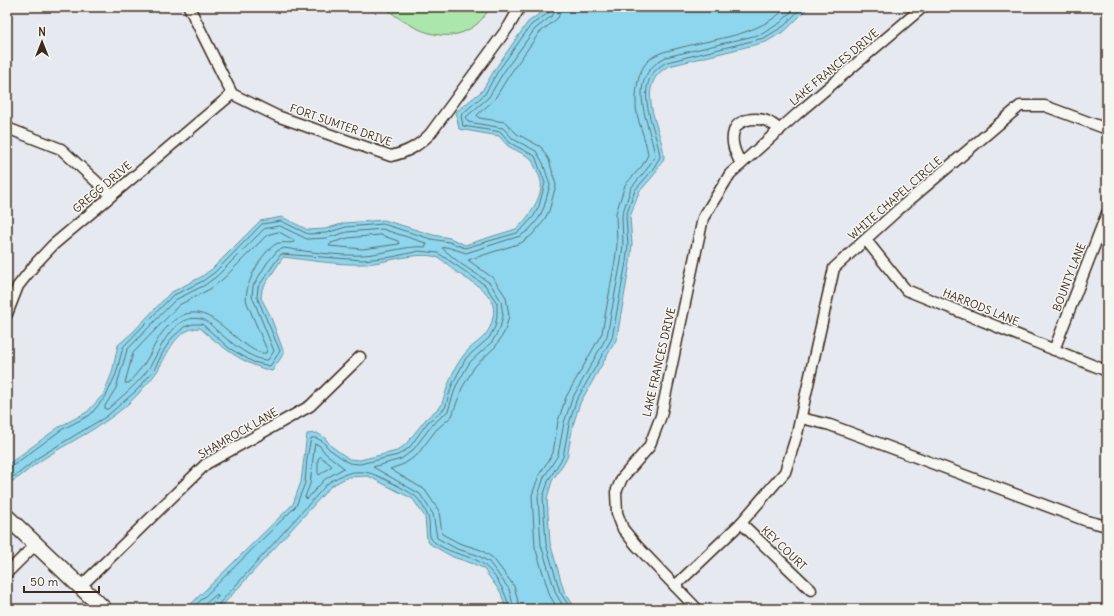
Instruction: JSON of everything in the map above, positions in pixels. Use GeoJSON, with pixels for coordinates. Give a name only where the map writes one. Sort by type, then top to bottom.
{"type":"FeatureCollection","features":[{"type":"Feature","properties":{"kind":"main road"},"geometry":{"type":"LineString","coordinates":[[7,517],[104,609]]}},
{"type":"Feature","properties":{"kind":"street"},"geometry":{"type":"LineString","coordinates":[[189,7],[232,94]]}},
{"type":"Feature","properties":{"kind":"street","name":"FORT SUMTER DRIVE"},"geometry":{"type":"LineString","coordinates":[[232,94],[277,116],[391,156],[405,152],[418,146],[430,134],[509,26],[520,7]]}},
{"type":"Feature","properties":{"kind":"street","name":"LAKE FRANCES DRIVE"},"geometry":{"type":"LineString","coordinates":[[697,609],[623,530],[617,513],[616,492],[622,478],[649,447],[661,416],[703,218],[730,174],[923,7]]}},
{"type":"Feature","properties":{"kind":"street","name":"GREGG DRIVE"},"geometry":{"type":"LineString","coordinates":[[7,314],[18,286],[37,262],[111,195],[232,94]]}},
{"type":"Feature","properties":{"kind":"street","name":"WHITE CHAPEL CIRCLE"},"geometry":{"type":"LineString","coordinates":[[675,586],[741,523],[785,472],[801,418],[834,268],[1020,106],[1045,106],[1107,129]]}},
{"type":"Feature","properties":{"kind":"street"},"geometry":{"type":"LineString","coordinates":[[741,164],[732,143],[734,129],[741,122],[754,119],[765,121],[772,123],[779,131]]}},
{"type":"Feature","properties":{"kind":"street"},"geometry":{"type":"LineString","coordinates":[[7,128],[61,149],[111,195]]}},
{"type":"Feature","properties":{"kind":"street","name":"BOUNTY LANE"},"geometry":{"type":"LineString","coordinates":[[1054,350],[1107,213]]}},
{"type":"Feature","properties":{"kind":"street","name":"HARRODS LANE"},"geometry":{"type":"LineString","coordinates":[[866,240],[906,290],[1107,371]]}},
{"type":"Feature","properties":{"kind":"street","name":"SHAMROCK LANE"},"geometry":{"type":"LineString","coordinates":[[80,586],[206,464],[310,406],[360,357]]}},
{"type":"Feature","properties":{"kind":"street"},"geometry":{"type":"LineString","coordinates":[[801,418],[830,424],[1087,521],[1107,526]]}},
{"type":"Feature","properties":{"kind":"street","name":"KEY COURT"},"geometry":{"type":"LineString","coordinates":[[741,523],[811,590]]}},
{"type":"Feature","properties":{"kind":"street"},"geometry":{"type":"LineString","coordinates":[[7,573],[35,545]]}},
{"type":"Feature","properties":{"kind":"green space"},"geometry":{"type":"Polygon","coordinates":[[[384,7],[491,7],[477,24],[465,31],[453,35],[441,35],[429,33],[417,28],[394,15],[384,7]]]}},
{"type":"Feature","properties":{"kind":"water"},"geometry":{"type":"Polygon","coordinates":[[[549,7],[809,7],[786,30],[766,42],[669,66],[658,75],[652,85],[650,96],[652,109],[664,158],[654,175],[639,192],[630,217],[632,244],[630,263],[616,340],[580,403],[573,425],[567,458],[552,481],[547,498],[550,543],[564,591],[576,609],[506,609],[501,593],[483,568],[453,557],[430,544],[427,540],[425,517],[413,499],[368,476],[348,477],[331,486],[219,609],[186,609],[293,504],[301,482],[307,434],[317,433],[325,438],[331,446],[349,459],[360,460],[397,451],[406,444],[426,419],[441,406],[455,368],[467,351],[481,340],[488,331],[493,317],[493,308],[491,301],[482,289],[455,271],[444,261],[436,257],[420,255],[373,263],[344,264],[283,257],[262,289],[261,298],[270,315],[284,353],[272,371],[251,364],[233,354],[200,328],[192,329],[179,337],[169,349],[153,377],[134,399],[122,409],[39,462],[15,480],[11,482],[7,478],[7,465],[59,427],[87,412],[103,395],[112,373],[118,345],[132,333],[170,293],[201,277],[212,269],[260,221],[282,217],[308,230],[325,229],[345,223],[384,220],[433,235],[450,238],[465,245],[516,229],[530,214],[540,193],[541,181],[531,158],[508,146],[499,136],[459,129],[456,112],[482,91],[495,69],[528,22],[549,7]]]}}]}
